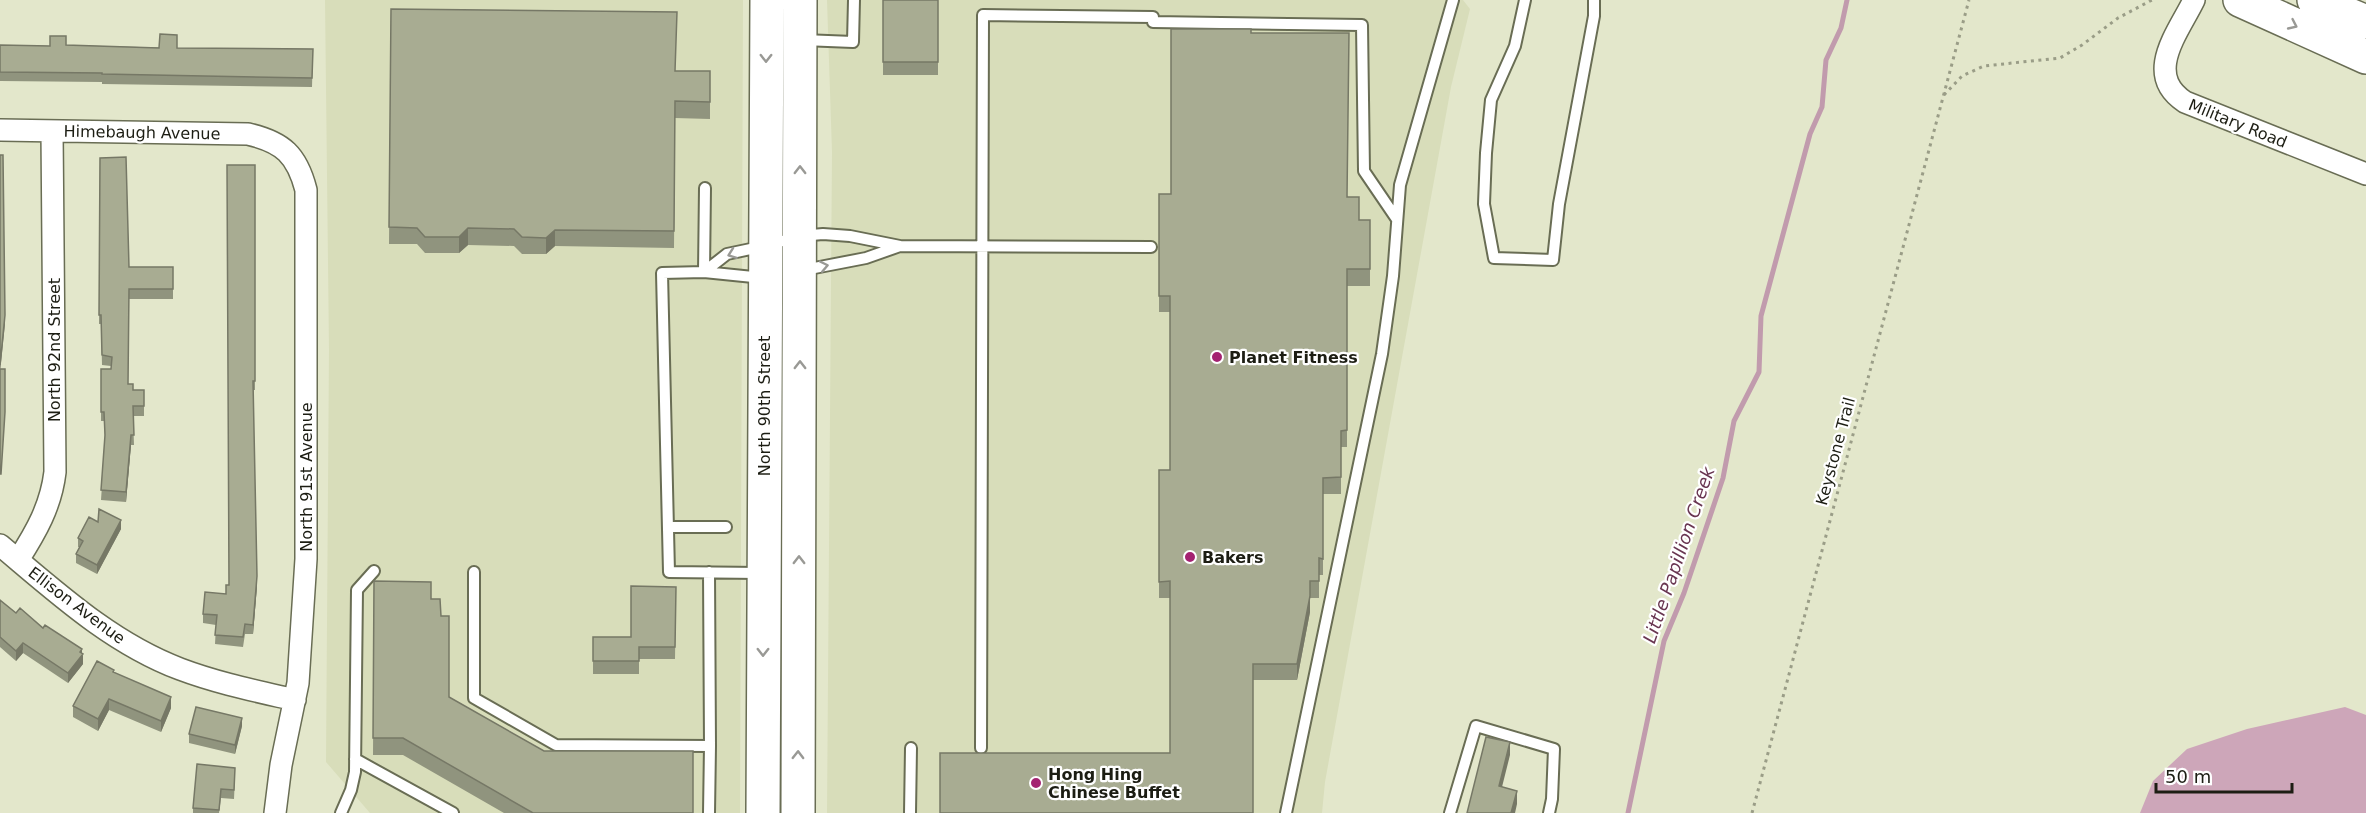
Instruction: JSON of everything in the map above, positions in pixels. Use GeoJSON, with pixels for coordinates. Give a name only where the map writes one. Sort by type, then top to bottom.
{"type":"FeatureCollection","features":[{"type":"Feature","properties":{"kind":"main road","name":"North 90th Street"},"geometry":{"type":"LineString","coordinates":[[767,0],[799,702],[798,813]]}},
{"type":"Feature","properties":{"kind":"main road","name":"North 90th Street"},"geometry":{"type":"LineString","coordinates":[[763,813],[763,573],[779,269],[800,236],[800,0]]}},
{"type":"Feature","properties":{"kind":"main road"},"geometry":{"type":"LineString","coordinates":[[2240,0],[2366,57]]}},
{"type":"Feature","properties":{"kind":"main road"},"geometry":{"type":"LineString","coordinates":[[2314,0],[2366,22]]}},
{"type":"Feature","properties":{"kind":"main road"},"geometry":{"type":"LineString","coordinates":[[763,573],[773,576],[778,582],[782,628],[799,702]]}},
{"type":"Feature","properties":{"kind":"street","name":"Military Road"},"geometry":{"type":"LineString","coordinates":[[2194,0],[2166,55],[2164,73],[2175,95],[2186,102],[2366,174]]}},
{"type":"Feature","properties":{"kind":"street","name":"Himebaugh Avenue"},"geometry":{"type":"LineString","coordinates":[[0,130],[240,133],[261,137],[282,146]]}},
{"type":"Feature","properties":{"kind":"street","name":"North 92nd Street"},"geometry":{"type":"LineString","coordinates":[[18,561],[37,530],[48,505],[55,472],[52,131]]}},
{"type":"Feature","properties":{"kind":"street","name":"North 91st Avenue"},"geometry":{"type":"LineString","coordinates":[[275,813],[281,765],[295,700],[302,651],[306,559],[306,190],[297,163],[282,146]]}},
{"type":"Feature","properties":{"kind":"street","name":"Ellison Avenue"},"geometry":{"type":"LineString","coordinates":[[0,546],[89,618],[117,638],[149,655],[209,680],[295,700]]}},
{"type":"Feature","properties":{"kind":"lane"},"geometry":{"type":"LineString","coordinates":[[800,40],[853,42],[854,0]]}},
{"type":"Feature","properties":{"kind":"lane"},"geometry":{"type":"LineString","coordinates":[[1286,813],[1382,354],[1393,276],[1400,185],[1453,0]]}},
{"type":"Feature","properties":{"kind":"lane"},"geometry":{"type":"LineString","coordinates":[[1525,0],[1515,46],[1491,100],[1484,204],[1494,258],[1553,260],[1559,204],[1594,16],[1594,0]]}},
{"type":"Feature","properties":{"kind":"lane"},"geometry":{"type":"LineString","coordinates":[[981,748],[983,15],[1362,25],[1364,171],[1396,218]]}},
{"type":"Feature","properties":{"kind":"lane"},"geometry":{"type":"LineString","coordinates":[[704,272],[705,188]]}},
{"type":"Feature","properties":{"kind":"lane"},"geometry":{"type":"LineString","coordinates":[[800,236],[823,234],[850,236],[900,246],[1151,247]]}},
{"type":"Feature","properties":{"kind":"lane"},"geometry":{"type":"LineString","coordinates":[[763,573],[669,572],[662,273],[779,269],[866,258],[900,246]]}},
{"type":"Feature","properties":{"kind":"lane"},"geometry":{"type":"LineString","coordinates":[[704,272],[727,254],[779,269]]}},
{"type":"Feature","properties":{"kind":"lane"},"geometry":{"type":"LineString","coordinates":[[668,527],[726,527]]}},
{"type":"Feature","properties":{"kind":"lane"},"geometry":{"type":"LineString","coordinates":[[341,813],[351,790],[355,759],[357,590],[374,572]]}},
{"type":"Feature","properties":{"kind":"lane"},"geometry":{"type":"LineString","coordinates":[[474,572],[474,698],[556,745],[710,746]]}},
{"type":"Feature","properties":{"kind":"lane"},"geometry":{"type":"LineString","coordinates":[[709,572],[709,813]]}},
{"type":"Feature","properties":{"kind":"lane"},"geometry":{"type":"LineString","coordinates":[[1450,813],[1476,726],[1554,749],[1552,799],[1549,813]]}},
{"type":"Feature","properties":{"kind":"lane"},"geometry":{"type":"LineString","coordinates":[[910,813],[911,748]]}},
{"type":"Feature","properties":{"kind":"lane"},"geometry":{"type":"LineString","coordinates":[[355,759],[453,813]]}},
{"type":"Feature","properties":{"kind":"path","name":"Keystone Trail"},"geometry":{"type":"LineString","coordinates":[[1752,813],[1969,0]]}},
{"type":"Feature","properties":{"kind":"path"},"geometry":{"type":"LineString","coordinates":[[1943,96],[1962,76],[1984,66],[2060,58],[2118,18],[2152,0]]}},
{"type":"Feature","properties":{"kind":"shaded area"},"geometry":{"type":"Polygon","coordinates":[[[325,0],[743,0],[740,813],[370,813],[326,762],[329,350],[325,0]]]}},
{"type":"Feature","properties":{"kind":"shaded area"},"geometry":{"type":"Polygon","coordinates":[[[827,0],[1463,0],[1470,9],[1451,87],[1325,782],[1322,813],[827,813],[832,152],[827,0]]]}},
{"type":"Feature","properties":{"kind":"shaded area"},"geometry":{"type":"Polygon","coordinates":[[[2345,707],[2366,715],[2366,813],[2140,813],[2153,781],[2187,749],[2247,729],[2345,707]]]}},
{"type":"Feature","properties":{"kind":"building"},"geometry":{"type":"Polygon","coordinates":[[[883,0],[938,0],[938,62],[883,62],[883,0]]]}},
{"type":"Feature","properties":{"kind":"building"},"geometry":{"type":"Polygon","coordinates":[[[391,9],[677,12],[675,71],[710,71],[710,102],[675,101],[674,231],[555,230],[546,238],[522,237],[514,229],[468,228],[459,237],[425,237],[417,228],[389,227],[391,9]]]}},
{"type":"Feature","properties":{"kind":"building"},"geometry":{"type":"Polygon","coordinates":[[[1171,29],[1251,29],[1251,33],[1349,33],[1347,197],[1359,197],[1359,220],[1370,220],[1370,269],[1347,269],[1347,430],[1341,431],[1341,477],[1323,478],[1323,559],[1319,558],[1319,581],[1310,581],[1310,596],[1297,664],[1253,664],[1253,813],[940,813],[940,753],[1170,753],[1170,581],[1159,582],[1159,470],[1170,470],[1170,296],[1159,296],[1159,194],[1171,194],[1171,29]]]}},
{"type":"Feature","properties":{"kind":"building"},"geometry":{"type":"Polygon","coordinates":[[[160,34],[177,35],[177,48],[313,49],[312,78],[0,72],[0,45],[50,46],[50,36],[66,36],[66,45],[159,48],[160,34]]]}},
{"type":"Feature","properties":{"kind":"building"},"geometry":{"type":"Polygon","coordinates":[[[0,155],[3,155],[5,315],[0,365],[0,155]]]}},
{"type":"Feature","properties":{"kind":"building"},"geometry":{"type":"Polygon","coordinates":[[[126,157],[129,267],[173,267],[173,289],[129,289],[128,384],[133,384],[133,390],[144,390],[144,406],[133,406],[134,435],[131,435],[126,492],[101,490],[105,435],[104,412],[101,412],[101,369],[111,369],[112,357],[102,355],[101,315],[99,315],[100,158],[126,157]]]}},
{"type":"Feature","properties":{"kind":"building"},"geometry":{"type":"Polygon","coordinates":[[[227,165],[255,165],[255,381],[253,381],[257,576],[253,625],[245,624],[243,637],[215,635],[217,615],[203,614],[205,592],[226,594],[226,585],[229,585],[227,165]]]}},
{"type":"Feature","properties":{"kind":"building"},"geometry":{"type":"Polygon","coordinates":[[[0,369],[5,369],[1,474],[0,474],[0,369]]]}},
{"type":"Feature","properties":{"kind":"building"},"geometry":{"type":"Polygon","coordinates":[[[99,509],[121,520],[97,565],[76,554],[83,541],[78,538],[89,517],[98,522],[99,509]]]}},
{"type":"Feature","properties":{"kind":"building"},"geometry":{"type":"Polygon","coordinates":[[[374,581],[431,582],[431,599],[440,599],[441,616],[449,616],[449,697],[544,751],[693,751],[693,813],[533,813],[403,738],[373,738],[374,581]]]}},
{"type":"Feature","properties":{"kind":"building"},"geometry":{"type":"Polygon","coordinates":[[[631,586],[676,587],[675,647],[639,647],[639,661],[593,661],[593,637],[631,637],[631,586]]]}},
{"type":"Feature","properties":{"kind":"building"},"geometry":{"type":"Polygon","coordinates":[[[0,600],[16,613],[20,608],[43,628],[45,625],[82,649],[80,652],[83,654],[68,673],[23,643],[16,651],[0,637],[0,600]]]}},
{"type":"Feature","properties":{"kind":"building"},"geometry":{"type":"Polygon","coordinates":[[[97,661],[114,670],[113,672],[171,697],[161,721],[109,699],[98,719],[73,706],[97,661]]]}},
{"type":"Feature","properties":{"kind":"building"},"geometry":{"type":"Polygon","coordinates":[[[196,707],[242,718],[235,745],[189,734],[196,707]]]}},
{"type":"Feature","properties":{"kind":"building"},"geometry":{"type":"Polygon","coordinates":[[[1486,737],[1510,742],[1499,786],[1517,791],[1511,813],[1467,813],[1486,737]]]}},
{"type":"Feature","properties":{"kind":"building"},"geometry":{"type":"Polygon","coordinates":[[[197,764],[235,768],[234,790],[221,789],[219,810],[193,808],[197,764]]]}},
{"type":"Feature","properties":{"kind":"waterway","name":"Little Papillion Creek"},"geometry":{"type":"LineString","coordinates":[[1628,813],[1664,641],[1684,593],[1723,478],[1734,421],[1759,372],[1761,316],[1810,134],[1822,107],[1826,60],[1841,28],[1847,0]]}},
{"type":"Feature","properties":{"kind":"place","name":"Planet Fitness"},"geometry":{"type":"Point","coordinates":[1217,357]}},
{"type":"Feature","properties":{"kind":"place","name":"Bakers"},"geometry":{"type":"Point","coordinates":[1190,557]}},
{"type":"Feature","properties":{"kind":"place","name":"Hong Hing Chinese Buffet"},"geometry":{"type":"Point","coordinates":[1036,783]}}]}
